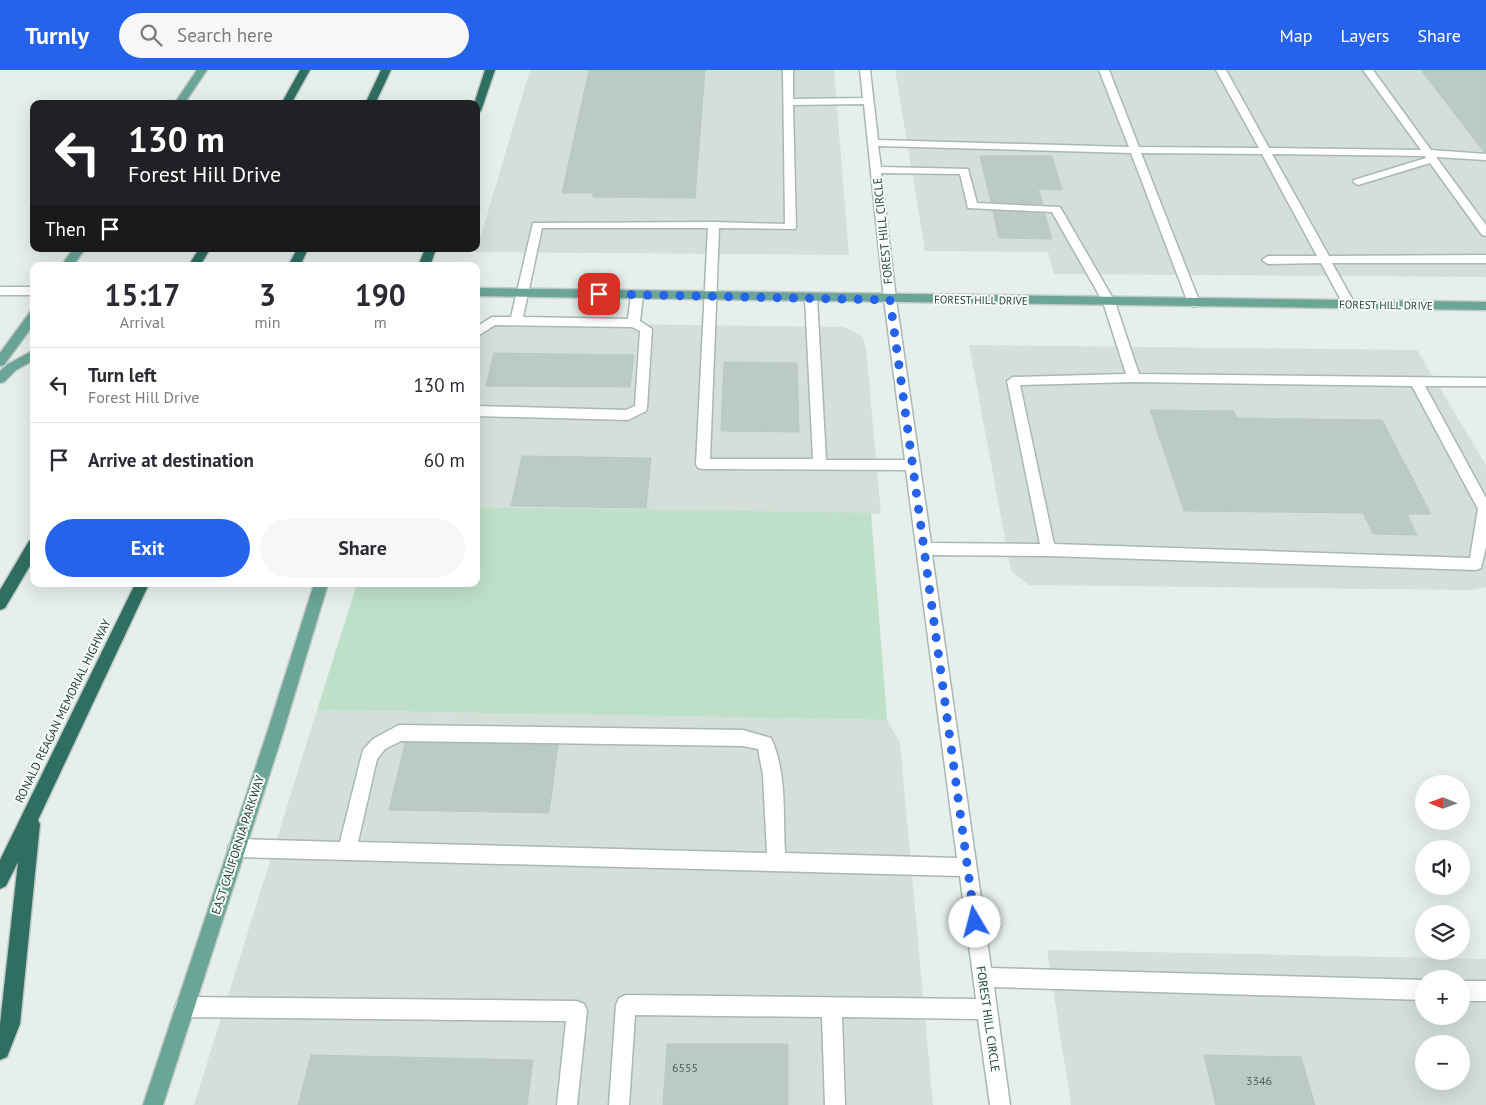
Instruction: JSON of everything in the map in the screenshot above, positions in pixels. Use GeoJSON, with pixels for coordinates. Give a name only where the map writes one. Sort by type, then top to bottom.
{"type":"FeatureCollection","features":[{"type":"Feature","properties":{"kind":"highway"},"geometry":{"type":"LineString","coordinates":[[288,100],[305,70]]}},
{"type":"Feature","properties":{"kind":"highway"},"geometry":{"type":"LineString","coordinates":[[372,100],[386,70]]}},
{"type":"Feature","properties":{"kind":"highway"},"geometry":{"type":"LineString","coordinates":[[480,100],[490,70]]}},
{"type":"Feature","properties":{"kind":"highway"},"geometry":{"type":"LineString","coordinates":[[0,604],[30,552]]}},
{"type":"Feature","properties":{"kind":"highway","name":"RONALD REAGAN MEMORIAL HIGHWAY"},"geometry":{"type":"LineString","coordinates":[[0,880],[141,587]]}},
{"type":"Feature","properties":{"kind":"highway"},"geometry":{"type":"LineString","coordinates":[[0,1050],[10,1024],[32,812]]}},
{"type":"Feature","properties":{"kind":"main road"},"geometry":{"type":"LineString","coordinates":[[182,100],[202,70]]}},
{"type":"Feature","properties":{"kind":"main road"},"geometry":{"type":"LineString","coordinates":[[70,262],[78,252]]}},
{"type":"Feature","properties":{"kind":"main road","name":"FOREST HILL DRIVE"},"geometry":{"type":"LineString","coordinates":[[480,292],[890,300],[1486,306]]}},
{"type":"Feature","properties":{"kind":"main road"},"geometry":{"type":"LineString","coordinates":[[0,362],[30,321]]}},
{"type":"Feature","properties":{"kind":"main road"},"geometry":{"type":"LineString","coordinates":[[0,379],[12,367],[30,356]]}},
{"type":"Feature","properties":{"kind":"main road","name":"EAST CALIFORNIA PARKWAY"},"geometry":{"type":"LineString","coordinates":[[153,1105],[320,587]]}},
{"type":"Feature","properties":{"kind":"street"},"geometry":{"type":"LineString","coordinates":[[516,322],[524,293],[537,225],[791,227],[788,70]]}},
{"type":"Feature","properties":{"kind":"street","name":"FOREST HILL CIRCLE"},"geometry":{"type":"LineString","coordinates":[[865,70],[890,300],[1000,1105]]}},
{"type":"Feature","properties":{"kind":"street"},"geometry":{"type":"LineString","coordinates":[[1104,70],[1194,303]]}},
{"type":"Feature","properties":{"kind":"street"},"geometry":{"type":"LineString","coordinates":[[1222,70],[1349,304]]}},
{"type":"Feature","properties":{"kind":"street"},"geometry":{"type":"LineString","coordinates":[[1368,70],[1486,233]]}},
{"type":"Feature","properties":{"kind":"street"},"geometry":{"type":"LineString","coordinates":[[788,102],[869,101]]}},
{"type":"Feature","properties":{"kind":"street"},"geometry":{"type":"LineString","coordinates":[[873,143],[1486,157]]}},
{"type":"Feature","properties":{"kind":"street"},"geometry":{"type":"LineString","coordinates":[[1358,182],[1430,156]]}},
{"type":"Feature","properties":{"kind":"street"},"geometry":{"type":"LineString","coordinates":[[876,170],[964,171],[972,206],[1056,209],[1109,302],[1134,378]]}},
{"type":"Feature","properties":{"kind":"street"},"geometry":{"type":"LineString","coordinates":[[714,225],[704,464],[913,465]]}},
{"type":"Feature","properties":{"kind":"street"},"geometry":{"type":"LineString","coordinates":[[1268,260],[1486,259]]}},
{"type":"Feature","properties":{"kind":"street"},"geometry":{"type":"LineString","coordinates":[[0,291],[30,291]]}},
{"type":"Feature","properties":{"kind":"street"},"geometry":{"type":"LineString","coordinates":[[634,323],[637,295]]}},
{"type":"Feature","properties":{"kind":"street"},"geometry":{"type":"LineString","coordinates":[[811,298],[820,465]]}},
{"type":"Feature","properties":{"kind":"street"},"geometry":{"type":"LineString","coordinates":[[480,330],[492,321],[634,323],[646,329],[642,408],[628,415],[480,411]]}},
{"type":"Feature","properties":{"kind":"street"},"geometry":{"type":"LineString","coordinates":[[1048,550],[1013,381],[1134,378],[1486,382]]}},
{"type":"Feature","properties":{"kind":"street"},"geometry":{"type":"LineString","coordinates":[[925,549],[1048,550],[1476,564],[1486,509],[1416,382]]}},
{"type":"Feature","properties":{"kind":"street"},"geometry":{"type":"LineString","coordinates":[[347,851],[369,756],[379,744],[399,734],[743,738],[765,743],[772,775],[776,862]]}},
{"type":"Feature","properties":{"kind":"street"},"geometry":{"type":"LineString","coordinates":[[237,848],[967,867]]}},
{"type":"Feature","properties":{"kind":"street"},"geometry":{"type":"LineString","coordinates":[[982,977],[1415,990]]}},
{"type":"Feature","properties":{"kind":"street"},"geometry":{"type":"LineString","coordinates":[[1470,991],[1486,991]]}},
{"type":"Feature","properties":{"kind":"street"},"geometry":{"type":"LineString","coordinates":[[619,1105],[626,1005],[987,1009]]}},
{"type":"Feature","properties":{"kind":"street"},"geometry":{"type":"LineString","coordinates":[[185,1006],[577,1011],[567,1105]]}},
{"type":"Feature","properties":{"kind":"street"},"geometry":{"type":"LineString","coordinates":[[832,1007],[835,1105]]}},
{"type":"Feature","properties":{"kind":"shaded area"},"geometry":{"type":"Polygon","coordinates":[[[530,70],[834,70],[849,255],[476,252],[480,252],[480,239],[530,70]]]}},
{"type":"Feature","properties":{"kind":"shaded area"},"geometry":{"type":"Polygon","coordinates":[[[895,70],[1486,70],[1486,277],[1054,274],[1048,252],[925,251],[895,70]]]}},
{"type":"Feature","properties":{"kind":"shaded area"},"geometry":{"type":"Polygon","coordinates":[[[480,322],[844,327],[863,337],[866,348],[881,514],[480,507],[480,322]]]}},
{"type":"Feature","properties":{"kind":"shaded area"},"geometry":{"type":"Polygon","coordinates":[[[969,345],[1417,350],[1486,465],[1486,587],[1472,590],[1029,585],[1011,571],[969,345]]]}},
{"type":"Feature","properties":{"kind":"shaded area"},"geometry":{"type":"Polygon","coordinates":[[[317,710],[887,720],[900,743],[933,1105],[194,1105],[317,710]]]}},
{"type":"Feature","properties":{"kind":"shaded area"},"geometry":{"type":"Polygon","coordinates":[[[1047,950],[1415,958],[1415,960],[1486,959],[1486,1105],[1071,1105],[1047,950]]]}},
{"type":"Feature","properties":{"kind":"green space"},"geometry":{"type":"Polygon","coordinates":[[[480,507],[871,513],[887,720],[317,710],[356,587],[480,587],[480,507]]]}},
{"type":"Feature","properties":{"kind":"building"},"geometry":{"type":"Polygon","coordinates":[[[589,70],[705,70],[695,198],[593,197],[593,193],[562,193],[589,70]]]}},
{"type":"Feature","properties":{"kind":"building"},"geometry":{"type":"Polygon","coordinates":[[[1421,70],[1486,70],[1486,152],[1484,152],[1421,70]]]}},
{"type":"Feature","properties":{"kind":"building"},"geometry":{"type":"Polygon","coordinates":[[[980,156],[1052,156],[1062,190],[1038,189],[1043,204],[991,202],[980,156]]]}},
{"type":"Feature","properties":{"kind":"building"},"geometry":{"type":"Polygon","coordinates":[[[993,211],[1045,214],[1052,239],[999,238],[993,211]]]}},
{"type":"Feature","properties":{"kind":"building"},"geometry":{"type":"Polygon","coordinates":[[[494,353],[634,355],[630,387],[486,386],[494,353]]]}},
{"type":"Feature","properties":{"kind":"building"},"geometry":{"type":"Polygon","coordinates":[[[724,362],[797,363],[799,432],[721,431],[724,362]]]}},
{"type":"Feature","properties":{"kind":"building"},"geometry":{"type":"Polygon","coordinates":[[[1150,410],[1234,411],[1237,418],[1382,420],[1431,514],[1407,514],[1417,535],[1373,534],[1363,513],[1184,511],[1150,410]]]}},
{"type":"Feature","properties":{"kind":"building"},"geometry":{"type":"Polygon","coordinates":[[[522,456],[651,458],[646,508],[511,506],[522,456]]]}},
{"type":"Feature","properties":{"kind":"building"},"geometry":{"type":"Polygon","coordinates":[[[405,743],[558,745],[549,813],[389,810],[405,743]]]}},
{"type":"Feature","properties":{"kind":"building"},"geometry":{"type":"Polygon","coordinates":[[[667,1044],[788,1044],[788,1105],[663,1105],[667,1044]]]}},
{"type":"Feature","properties":{"kind":"building"},"geometry":{"type":"Polygon","coordinates":[[[311,1055],[533,1060],[527,1105],[298,1105],[311,1055]]]}},
{"type":"Feature","properties":{"kind":"building"},"geometry":{"type":"Polygon","coordinates":[[[1204,1055],[1301,1057],[1315,1105],[1216,1105],[1204,1055]]]}},
{"type":"Feature","properties":{"kind":"route"},"geometry":{"type":"LineString","coordinates":[[599,294],[890,300],[975,922]]}}]}
